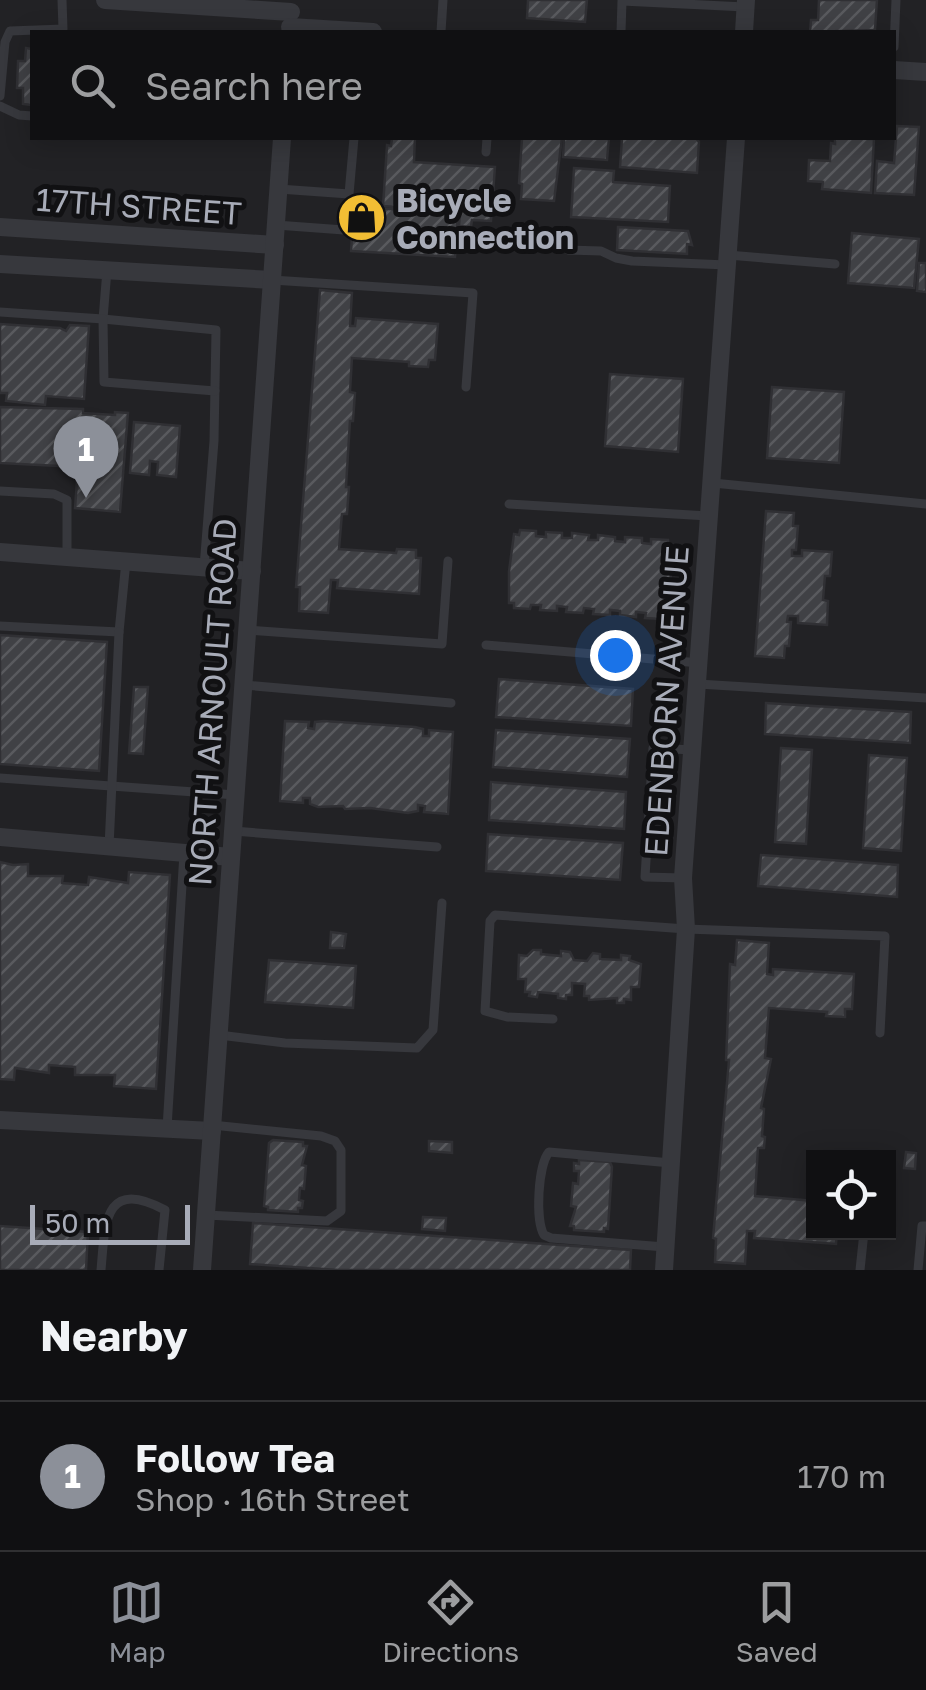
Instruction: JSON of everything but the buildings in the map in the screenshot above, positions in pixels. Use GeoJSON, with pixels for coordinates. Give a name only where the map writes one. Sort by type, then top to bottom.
{"type":"FeatureCollection","features":[{"type":"Feature","properties":{"kind":"street"},"geometry":{"type":"LineString","coordinates":[[105,0],[290,18],[361,30]]}},
{"type":"Feature","properties":{"kind":"street"},"geometry":{"type":"LineString","coordinates":[[744,30],[746,3]]}},
{"type":"Feature","properties":{"kind":"street"},"geometry":{"type":"LineString","coordinates":[[896,70],[926,72]]}},
{"type":"Feature","properties":{"kind":"street","name":"NORTH ARNOULT ROAD"},"geometry":{"type":"LineString","coordinates":[[202,1270],[282,140]]}},
{"type":"Feature","properties":{"kind":"street","name":"EDENBORN AVENUE"},"geometry":{"type":"LineString","coordinates":[[664,1270],[686,929],[682,878],[736,140]]}},
{"type":"Feature","properties":{"kind":"street","name":"17TH STREET"},"geometry":{"type":"LineString","coordinates":[[0,227],[274,246]]}},
{"type":"Feature","properties":{"kind":"street","name":"17TH STREET"},"geometry":{"type":"LineString","coordinates":[[0,264],[272,280]]}},
{"type":"Feature","properties":{"kind":"street"},"geometry":{"type":"LineString","coordinates":[[0,552],[252,571]]}},
{"type":"Feature","properties":{"kind":"street"},"geometry":{"type":"LineString","coordinates":[[0,837],[232,857]]}},
{"type":"Feature","properties":{"kind":"street"},"geometry":{"type":"LineString","coordinates":[[0,1120],[212,1128]]}},
{"type":"Feature","properties":{"kind":"lane"},"geometry":{"type":"LineString","coordinates":[[62,0],[64,30]]}},
{"type":"Feature","properties":{"kind":"lane"},"geometry":{"type":"LineString","coordinates":[[441,30],[443,0]]}},
{"type":"Feature","properties":{"kind":"lane"},"geometry":{"type":"LineString","coordinates":[[621,30],[622,0],[746,3]]}},
{"type":"Feature","properties":{"kind":"lane"},"geometry":{"type":"LineString","coordinates":[[895,30],[896,0]]}},
{"type":"Feature","properties":{"kind":"lane"},"geometry":{"type":"LineString","coordinates":[[0,96],[5,42],[10,31],[30,31]]}},
{"type":"Feature","properties":{"kind":"lane"},"geometry":{"type":"LineString","coordinates":[[0,106],[30,116]]}},
{"type":"Feature","properties":{"kind":"lane"},"geometry":{"type":"LineString","coordinates":[[279,188],[349,194],[354,140]]}},
{"type":"Feature","properties":{"kind":"lane"},"geometry":{"type":"LineString","coordinates":[[486,152],[487,140]]}},
{"type":"Feature","properties":{"kind":"lane"},"geometry":{"type":"LineString","coordinates":[[276,225],[344,230]]}},
{"type":"Feature","properties":{"kind":"lane"},"geometry":{"type":"LineString","coordinates":[[568,250],[601,251],[632,261],[835,264]]}},
{"type":"Feature","properties":{"kind":"lane"},"geometry":{"type":"LineString","coordinates":[[107,270],[102,320],[104,382],[214,391]]}},
{"type":"Feature","properties":{"kind":"lane"},"geometry":{"type":"LineString","coordinates":[[272,280],[473,293],[466,386]]}},
{"type":"Feature","properties":{"kind":"lane"},"geometry":{"type":"LineString","coordinates":[[0,312],[216,330],[204,568]]}},
{"type":"Feature","properties":{"kind":"lane"},"geometry":{"type":"LineString","coordinates":[[713,483],[926,504]]}},
{"type":"Feature","properties":{"kind":"lane"},"geometry":{"type":"LineString","coordinates":[[0,491],[54,494],[67,500],[67,557]]}},
{"type":"Feature","properties":{"kind":"lane"},"geometry":{"type":"LineString","coordinates":[[509,504],[710,516]]}},
{"type":"Feature","properties":{"kind":"lane"},"geometry":{"type":"LineString","coordinates":[[248,630],[442,644],[448,561]]}},
{"type":"Feature","properties":{"kind":"lane"},"geometry":{"type":"LineString","coordinates":[[109,846],[118,632],[126,562]]}},
{"type":"Feature","properties":{"kind":"lane"},"geometry":{"type":"LineString","coordinates":[[0,626],[118,632]]}},
{"type":"Feature","properties":{"kind":"lane"},"geometry":{"type":"LineString","coordinates":[[486,645],[700,663]]}},
{"type":"Feature","properties":{"kind":"lane"},"geometry":{"type":"LineString","coordinates":[[698,684],[926,698]]}},
{"type":"Feature","properties":{"kind":"lane"},"geometry":{"type":"LineString","coordinates":[[244,685],[451,703]]}},
{"type":"Feature","properties":{"kind":"lane"},"geometry":{"type":"LineString","coordinates":[[682,878],[645,878],[653,748],[692,750]]}},
{"type":"Feature","properties":{"kind":"lane"},"geometry":{"type":"LineString","coordinates":[[0,778],[236,795]]}},
{"type":"Feature","properties":{"kind":"lane"},"geometry":{"type":"LineString","coordinates":[[233,831],[437,847]]}},
{"type":"Feature","properties":{"kind":"lane"},"geometry":{"type":"LineString","coordinates":[[167,1128],[184,853]]}},
{"type":"Feature","properties":{"kind":"lane"},"geometry":{"type":"LineString","coordinates":[[219,1036],[417,1048],[432,1030],[442,904]]}},
{"type":"Feature","properties":{"kind":"lane"},"geometry":{"type":"LineString","coordinates":[[553,1019],[507,1018],[485,1010],[490,921],[495,915],[686,929],[886,936],[880,1033]]}},
{"type":"Feature","properties":{"kind":"lane"},"geometry":{"type":"LineString","coordinates":[[206,1215],[327,1222],[342,1211],[342,1150],[334,1140],[212,1128]]}},
{"type":"Feature","properties":{"kind":"lane"},"geometry":{"type":"LineString","coordinates":[[665,1247],[551,1238],[544,1235],[538,1223],[543,1161],[549,1152],[671,1162]]}},
{"type":"Feature","properties":{"kind":"lane"},"geometry":{"type":"LineString","coordinates":[[101,1270],[105,1216],[116,1204],[130,1201],[150,1201],[165,1210],[159,1270]]}},
{"type":"Feature","properties":{"kind":"lane"},"geometry":{"type":"LineString","coordinates":[[918,1270],[922,1226],[926,1226]]}},
{"type":"Feature","properties":{"kind":"lane"},"geometry":{"type":"LineString","coordinates":[[860,1270],[863,1240]]}},
{"type":"Feature","properties":{"kind":"shaded area"},"geometry":{"type":"Polygon","coordinates":[[[0,0],[926,0],[926,1270],[0,1270],[0,0]]]}},
{"type":"Feature","properties":{"kind":"place","name":"Bicycle Connection"},"geometry":{"type":"Point","coordinates":[361,218]}},
{"type":"Feature","properties":{"kind":"place","name":"Follow Tea"},"geometry":{"type":"Point","coordinates":[86,498]}}]}
